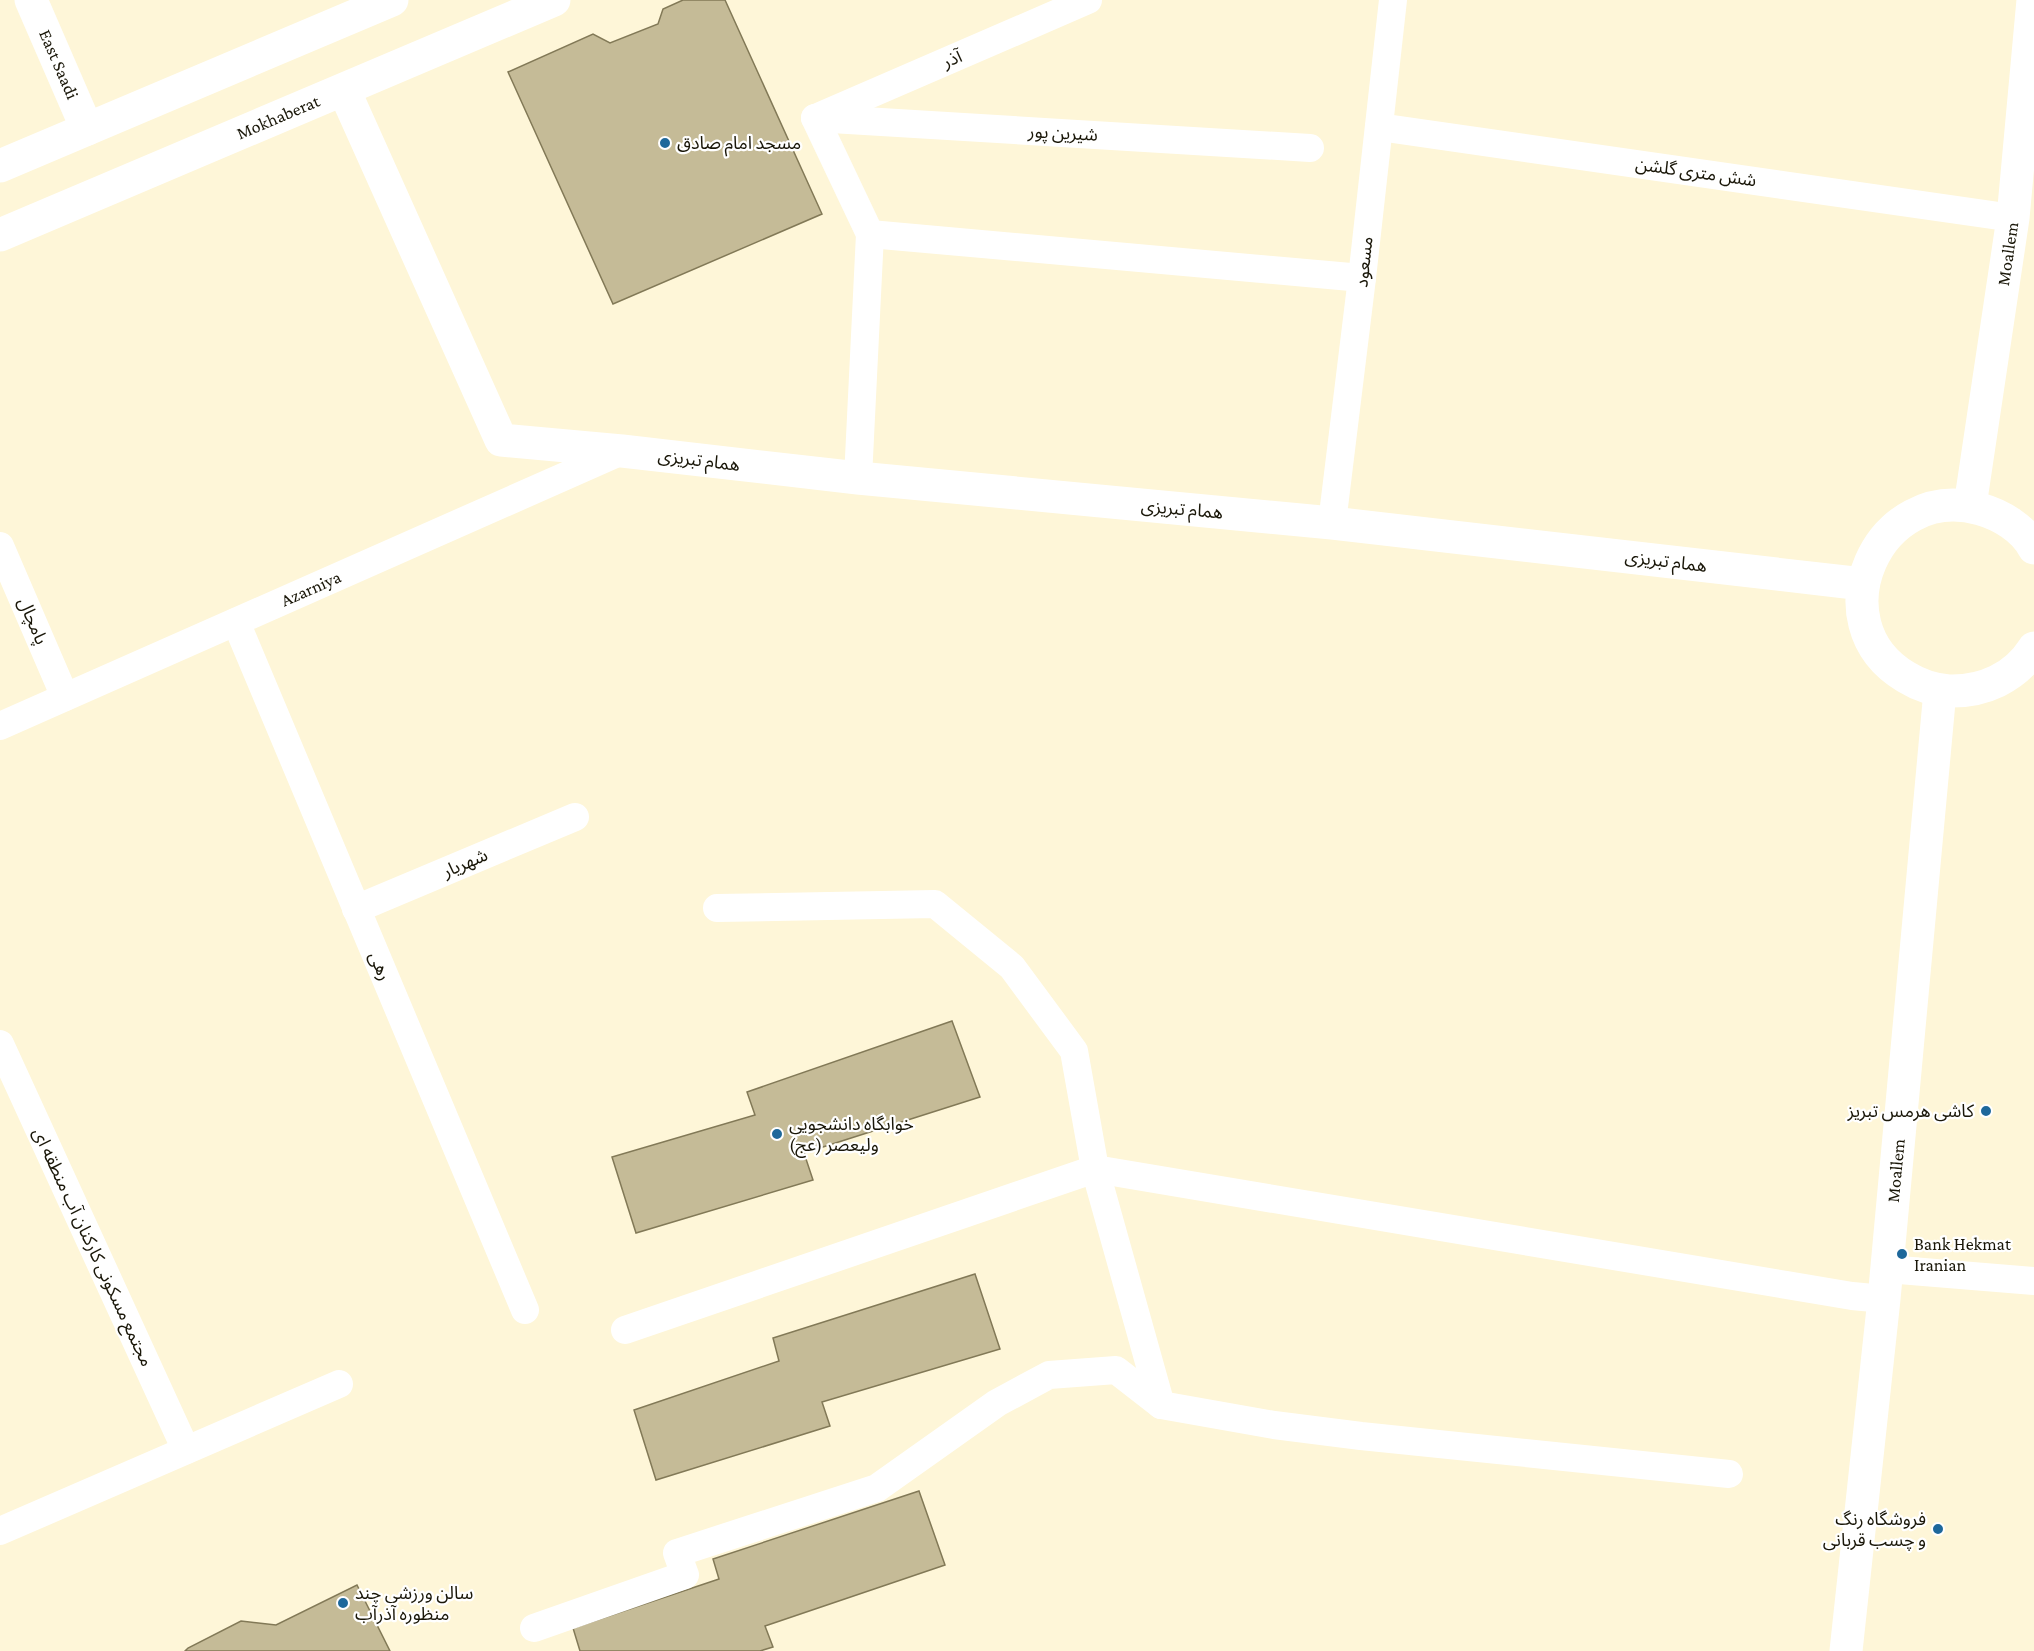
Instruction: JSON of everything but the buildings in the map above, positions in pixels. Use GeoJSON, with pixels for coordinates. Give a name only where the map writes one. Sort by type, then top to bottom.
{"type":"FeatureCollection","features":[{"type":"Feature","properties":{"kind":"main road","name":"East Saadi"},"geometry":{"type":"LineString","coordinates":[[31,0],[87,129]]}},
{"type":"Feature","properties":{"kind":"main road"},"geometry":{"type":"LineString","coordinates":[[0,166],[392,0]]}},
{"type":"Feature","properties":{"kind":"main road","name":"Mokhaberat"},"geometry":{"type":"LineString","coordinates":[[0,235],[554,0]]}},
{"type":"Feature","properties":{"kind":"main road","name":"Moallem"},"geometry":{"type":"LineString","coordinates":[[1970,506],[2013,218],[2033,0]]}},
{"type":"Feature","properties":{"kind":"main road","name":"همام تبریزی"},"geometry":{"type":"LineString","coordinates":[[344,90],[501,440],[622,451],[858,478],[1332,523],[1863,584]]}},
{"type":"Feature","properties":{"kind":"main road"},"geometry":{"type":"LineString","coordinates":[[2034,548],[2015,526],[1994,513],[1970,506],[1946,506],[1922,511],[1900,523],[1883,540],[1870,561],[1863,584],[1862,608],[1868,632],[1880,654],[1896,671],[1917,684],[1940,691],[1965,692],[1989,686],[2010,674],[2034,648]]}},
{"type":"Feature","properties":{"kind":"main road","name":"Moallem"},"geometry":{"type":"LineString","coordinates":[[1846,1651],[1885,1284],[1940,691]]}},
{"type":"Feature","properties":{"kind":"street","name":"آذر"},"geometry":{"type":"LineString","coordinates":[[815,118],[1088,0]]}},
{"type":"Feature","properties":{"kind":"street","name":"مسعود"},"geometry":{"type":"LineString","coordinates":[[1332,523],[1393,0]]}},
{"type":"Feature","properties":{"kind":"street","name":"شیرین پور"},"geometry":{"type":"LineString","coordinates":[[815,118],[1310,148]]}},
{"type":"Feature","properties":{"kind":"street"},"geometry":{"type":"LineString","coordinates":[[815,118],[870,234],[858,478]]}},
{"type":"Feature","properties":{"kind":"street","name":"شش متری گلشن"},"geometry":{"type":"LineString","coordinates":[[1379,127],[2013,218]]}},
{"type":"Feature","properties":{"kind":"street"},"geometry":{"type":"LineString","coordinates":[[870,234],[1362,278]]}},
{"type":"Feature","properties":{"kind":"street","name":"Azarniya"},"geometry":{"type":"LineString","coordinates":[[0,726],[622,451]]}},
{"type":"Feature","properties":{"kind":"street","name":"پامچال"},"geometry":{"type":"LineString","coordinates":[[0,546],[65,697]]}},
{"type":"Feature","properties":{"kind":"street","name":"رهی"},"geometry":{"type":"LineString","coordinates":[[236,622],[525,1310]]}},
{"type":"Feature","properties":{"kind":"street","name":"شهریار"},"geometry":{"type":"LineString","coordinates":[[356,909],[574,817]]}},
{"type":"Feature","properties":{"kind":"street"},"geometry":{"type":"LineString","coordinates":[[717,908],[934,904],[1012,967],[1074,1052],[1095,1169],[1161,1405]]}},
{"type":"Feature","properties":{"kind":"street","name":"مجتمع مسکونی کارکنان آب منطقه ای"},"geometry":{"type":"LineString","coordinates":[[0,1044],[186,1450]]}},
{"type":"Feature","properties":{"kind":"street"},"geometry":{"type":"LineString","coordinates":[[625,1330],[1095,1169],[1851,1296],[1885,1284],[2034,1281]]}},
{"type":"Feature","properties":{"kind":"street"},"geometry":{"type":"LineString","coordinates":[[534,1628],[685,1575],[677,1554],[877,1488],[997,1403],[1049,1375],[1116,1371],[1161,1405],[1274,1425],[1729,1474]]}},
{"type":"Feature","properties":{"kind":"street"},"geometry":{"type":"LineString","coordinates":[[0,1531],[339,1384]]}},
{"type":"Feature","properties":{"kind":"place","name":"مسجد امام صادق"},"geometry":{"type":"Point","coordinates":[665,143]}},
{"type":"Feature","properties":{"kind":"place","name":"کاشی هرمس تبریز"},"geometry":{"type":"Point","coordinates":[1986,1111]}},
{"type":"Feature","properties":{"kind":"place","name":"خوابگاه دانشجویی ولیعصر (عج)"},"geometry":{"type":"Point","coordinates":[777,1134]}},
{"type":"Feature","properties":{"kind":"place","name":"Bank Hekmat Iranian"},"geometry":{"type":"Point","coordinates":[1902,1254]}},
{"type":"Feature","properties":{"kind":"place","name":"فروشگاه رنگ و چسب قربانی"},"geometry":{"type":"Point","coordinates":[1938,1529]}},
{"type":"Feature","properties":{"kind":"place","name":"سالن ورزشی چند منظوره آذرآب"},"geometry":{"type":"Point","coordinates":[343,1603]}}]}
